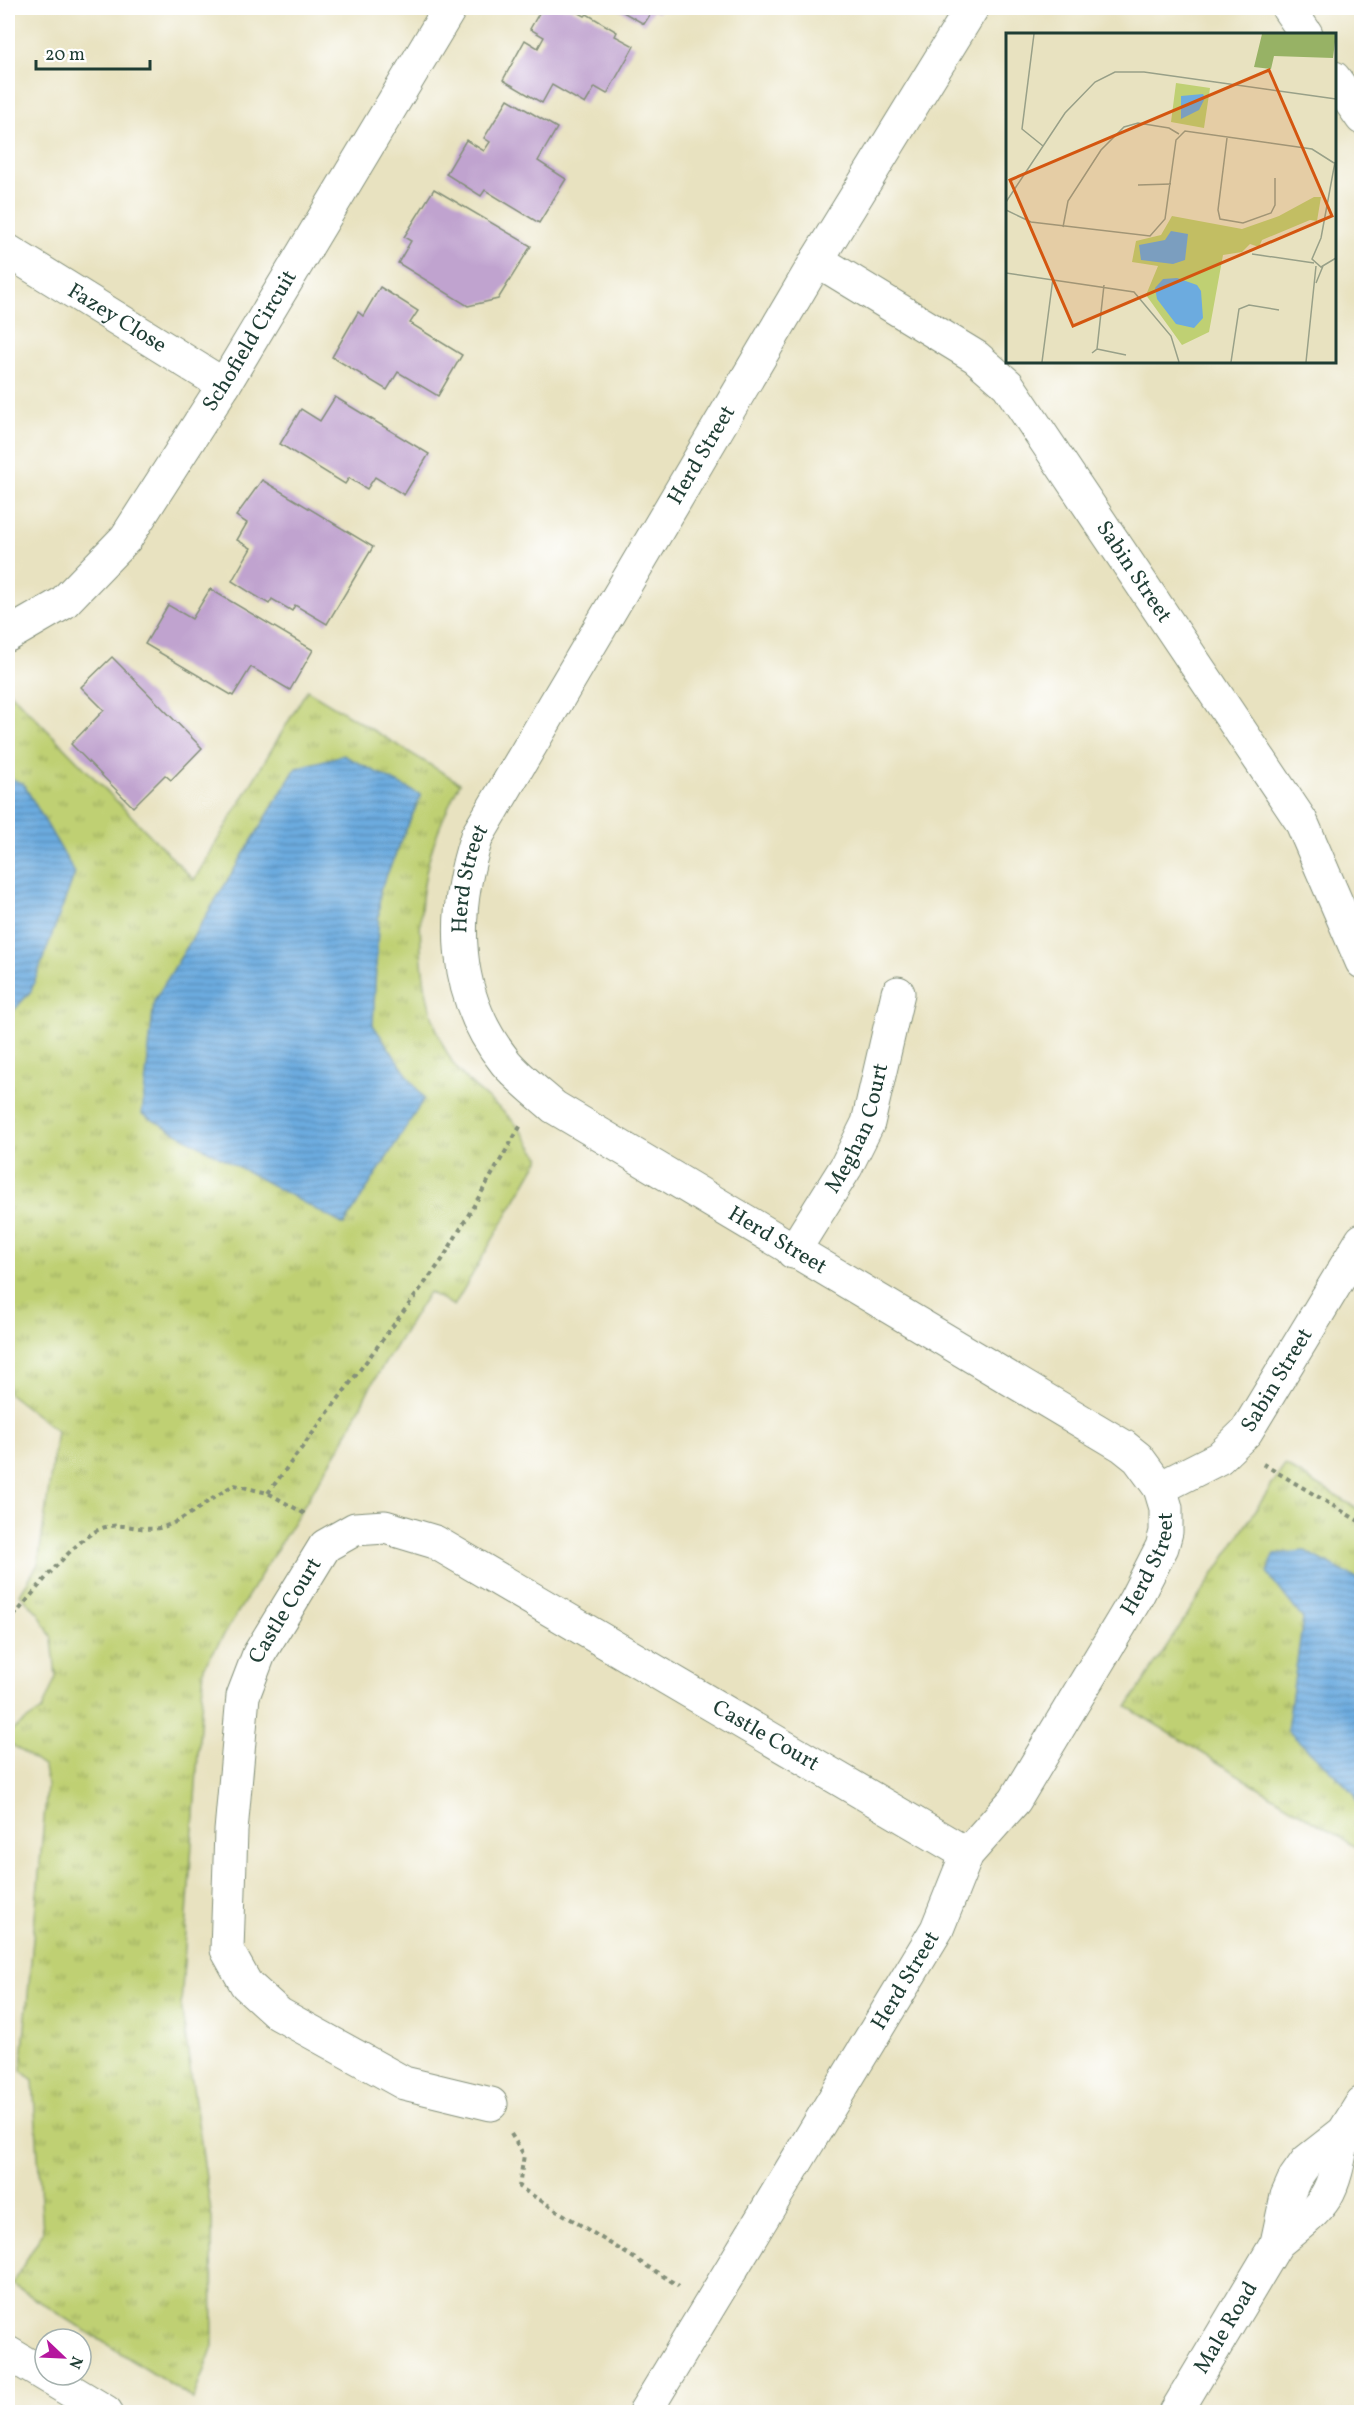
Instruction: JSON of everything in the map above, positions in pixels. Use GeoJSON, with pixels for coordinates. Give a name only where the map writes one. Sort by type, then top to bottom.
{"type":"FeatureCollection","features":[{"type":"Feature","properties":{"kind":"street","name":"Herd Street"},"geometry":{"type":"LineString","coordinates":[[645,2412],[937,1929],[967,1854],[1015,1800],[1155,1563],[1166,1532],[1166,1508],[1160,1488],[1138,1458],[1123,1446],[793,1252],[554,1107],[506,1063],[471,999],[460,958],[459,914],[464,874],[477,836],[817,260],[972,8]]}},
{"type":"Feature","properties":{"kind":"street"},"geometry":{"type":"LineString","coordinates":[[1288,8],[1305,33]]}},
{"type":"Feature","properties":{"kind":"street","name":"Schofield Circuit"},"geometry":{"type":"LineString","coordinates":[[8,635],[63,603],[126,538],[224,385],[446,9]]}},
{"type":"Feature","properties":{"kind":"street"},"geometry":{"type":"LineString","coordinates":[[1336,79],[1362,118]]}},
{"type":"Feature","properties":{"kind":"street","name":"Fazey Close"},"geometry":{"type":"LineString","coordinates":[[8,251],[224,385]]}},
{"type":"Feature","properties":{"kind":"street","name":"Sabin Street"},"geometry":{"type":"LineString","coordinates":[[817,260],[976,357],[1008,385],[1300,821],[1362,962]]}},
{"type":"Feature","properties":{"kind":"street","name":"Meghan Court"},"geometry":{"type":"LineString","coordinates":[[793,1252],[846,1167],[868,1123],[898,993]]}},
{"type":"Feature","properties":{"kind":"street","name":"Sabin Street"},"geometry":{"type":"LineString","coordinates":[[1160,1488],[1219,1458],[1234,1447],[1246,1432],[1362,1240]]}},
{"type":"Feature","properties":{"kind":"street","name":"Castle Court"},"geometry":{"type":"LineString","coordinates":[[491,2104],[404,2083],[279,2014],[246,1984],[226,1950],[231,1831],[243,1696],[259,1654],[325,1546],[355,1529],[385,1527],[435,1542],[967,1854]]}},
{"type":"Feature","properties":{"kind":"street","name":"Male Road"},"geometry":{"type":"LineString","coordinates":[[1176,2412],[1277,2243],[1318,2210],[1329,2195],[1336,2175],[1344,2132],[1362,2103]]}},
{"type":"Feature","properties":{"kind":"street"},"geometry":{"type":"LineString","coordinates":[[8,2353],[106,2412]]}},
{"type":"Feature","properties":{"kind":"path"},"geometry":{"type":"LineString","coordinates":[[268,1492],[442,1260],[521,1125]]}},
{"type":"Feature","properties":{"kind":"path"},"geometry":{"type":"LineString","coordinates":[[1234,1447],[1362,1523]]}},
{"type":"Feature","properties":{"kind":"path"},"geometry":{"type":"LineString","coordinates":[[8,1623],[81,1541],[100,1529],[122,1524],[158,1529],[178,1521],[213,1496],[234,1485],[268,1492],[295,1506],[319,1524],[325,1546]]}},
{"type":"Feature","properties":{"kind":"path"},"geometry":{"type":"LineString","coordinates":[[491,2104],[524,2155],[519,2187],[680,2286]]}},
{"type":"Feature","properties":{"kind":"green space"},"geometry":{"type":"Polygon","coordinates":[[[8,690],[194,880],[307,690],[460,783],[435,838],[422,895],[421,944],[427,994],[441,1040],[457,1069],[513,1121],[540,1158],[454,1306],[429,1292],[370,1387],[343,1442],[204,1667],[181,2005],[212,2219],[213,2346],[193,2399],[93,2335],[93,2327],[80,2327],[12,2284],[43,2232],[33,2080],[21,2071],[47,1786],[44,1767],[8,1742],[8,1733],[42,1710],[56,1677],[52,1639],[39,1614],[20,1594],[38,1564],[57,1431],[8,1393],[8,690]]]}},
{"type":"Feature","properties":{"kind":"green space"},"geometry":{"type":"Polygon","coordinates":[[[1285,1465],[1361,1511],[1361,1850],[1127,1707],[1285,1465]]]}},
{"type":"Feature","properties":{"kind":"water"},"geometry":{"type":"Polygon","coordinates":[[[343,755],[421,795],[380,891],[373,1025],[424,1099],[344,1225],[142,1114],[154,1001],[296,768],[343,755]]]}},
{"type":"Feature","properties":{"kind":"water"},"geometry":{"type":"Polygon","coordinates":[[[8,778],[23,783],[75,873],[31,991],[8,1017],[8,778]]]}},
{"type":"Feature","properties":{"kind":"water"},"geometry":{"type":"Polygon","coordinates":[[[1305,1551],[1361,1581],[1361,1815],[1355,1794],[1287,1730],[1303,1619],[1267,1573],[1274,1554],[1305,1551]]]}},
{"type":"Feature","properties":{"kind":"building"},"geometry":{"type":"Polygon","coordinates":[[[542,8],[570,8],[585,16],[587,14],[617,32],[615,36],[634,46],[607,94],[595,87],[585,104],[552,85],[542,103],[503,80],[525,40],[538,48],[544,37],[530,29],[542,8]]]}},
{"type":"Feature","properties":{"kind":"building"},"geometry":{"type":"Polygon","coordinates":[[[616,8],[661,8],[657,13],[653,10],[644,24],[616,8]]]}},
{"type":"Feature","properties":{"kind":"building"},"geometry":{"type":"Polygon","coordinates":[[[508,99],[557,128],[538,161],[566,179],[539,223],[485,190],[481,196],[446,174],[466,140],[484,151],[490,142],[484,138],[508,99]]]}},
{"type":"Feature","properties":{"kind":"building"},"geometry":{"type":"Polygon","coordinates":[[[434,189],[531,246],[498,299],[468,306],[398,263],[411,241],[404,237],[434,189]]]}},
{"type":"Feature","properties":{"kind":"building"},"geometry":{"type":"Polygon","coordinates":[[[380,287],[418,311],[410,323],[462,355],[438,396],[398,372],[387,390],[332,357],[358,312],[363,316],[380,287]]]}},
{"type":"Feature","properties":{"kind":"building"},"geometry":{"type":"Polygon","coordinates":[[[335,397],[429,454],[404,495],[375,477],[367,489],[349,478],[345,484],[280,444],[301,409],[320,421],[335,397]]]}},
{"type":"Feature","properties":{"kind":"building"},"geometry":{"type":"Polygon","coordinates":[[[262,480],[373,547],[327,624],[295,605],[292,611],[272,599],[269,604],[232,581],[251,548],[237,540],[247,523],[236,516],[262,480]]]}},
{"type":"Feature","properties":{"kind":"building"},"geometry":{"type":"Polygon","coordinates":[[[210,589],[313,650],[290,690],[251,667],[233,696],[145,644],[168,605],[192,619],[210,589]]]}},
{"type":"Feature","properties":{"kind":"building"},"geometry":{"type":"Polygon","coordinates":[[[112,657],[202,748],[171,780],[165,775],[133,807],[71,744],[104,710],[81,687],[112,657]]]}}]}
